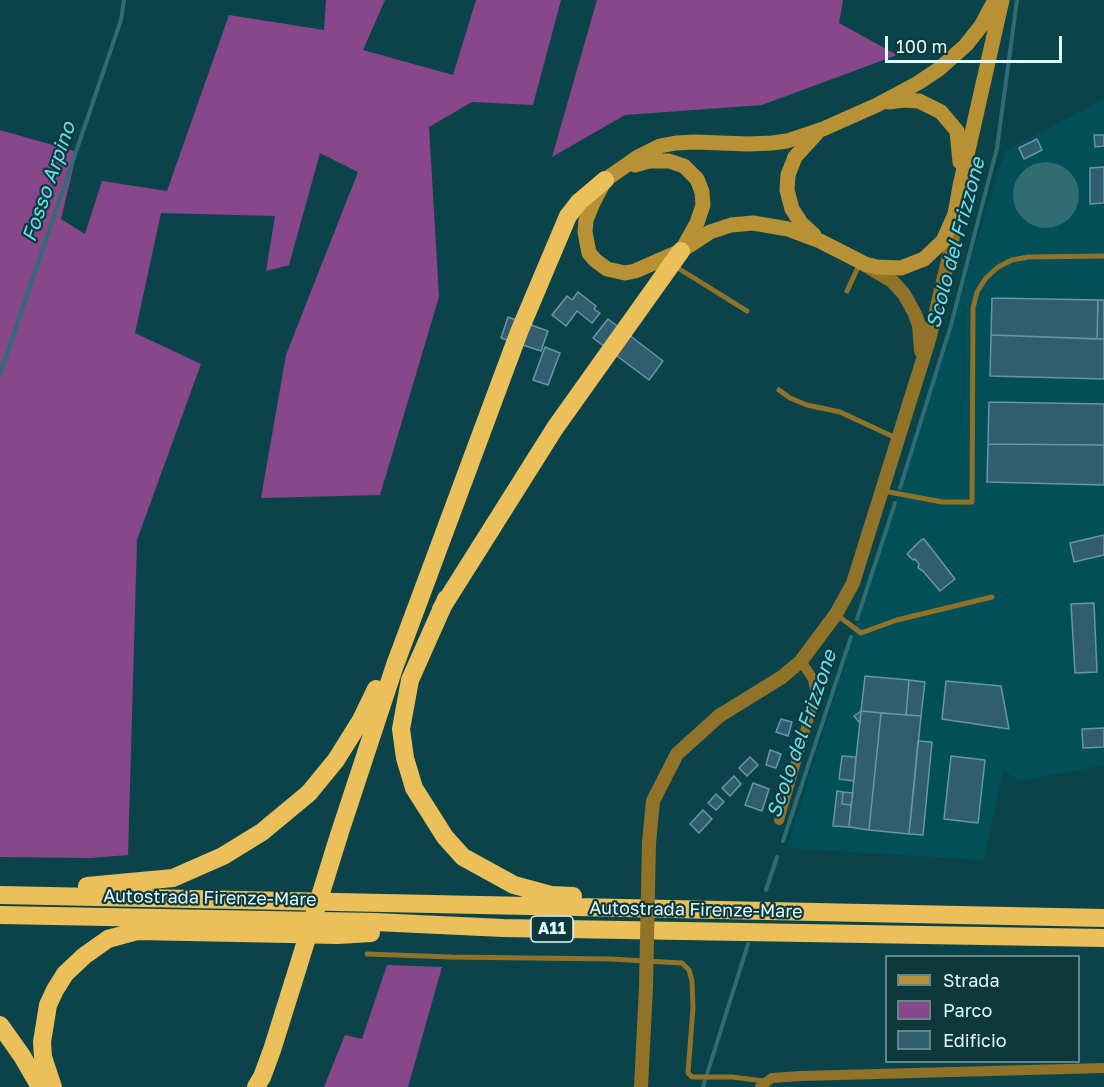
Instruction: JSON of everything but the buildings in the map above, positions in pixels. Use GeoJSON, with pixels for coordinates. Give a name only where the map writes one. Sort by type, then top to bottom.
{"type":"FeatureCollection","features":[{"type":"Feature","properties":{"kind":"highway"},"geometry":{"type":"LineString","coordinates":[[268,1087],[281,1053],[298,984],[344,837],[382,701],[519,332],[562,227],[574,209],[608,177]]}},
{"type":"Feature","properties":{"kind":"highway"},"geometry":{"type":"LineString","coordinates":[[344,837],[411,660],[446,599],[555,428],[676,258]]}},
{"type":"Feature","properties":{"kind":"highway"},"geometry":{"type":"LineString","coordinates":[[0,887],[102,886],[173,878],[223,856],[262,832],[309,793],[336,760],[361,720],[432,568]]}},
{"type":"Feature","properties":{"kind":"highway"},"geometry":{"type":"LineString","coordinates":[[446,599],[410,680],[401,729],[405,758],[414,788],[445,837],[463,857],[514,885],[551,895],[725,900],[928,915]]}},
{"type":"Feature","properties":{"kind":"highway","name":"Autostrada Firenze-Mare"},"geometry":{"type":"LineString","coordinates":[[0,895],[1104,918]]}},
{"type":"Feature","properties":{"kind":"highway","name":"Autostrada Firenze-Mare"},"geometry":{"type":"LineString","coordinates":[[0,915],[363,922],[503,928],[1104,938]]}},
{"type":"Feature","properties":{"kind":"highway"},"geometry":{"type":"LineString","coordinates":[[53,1087],[43,1057],[42,1042],[48,1005],[65,974],[84,956],[108,939],[137,931],[338,935],[503,928]]}},
{"type":"Feature","properties":{"kind":"highway"},"geometry":{"type":"LineString","coordinates":[[256,1087],[298,984]]}},
{"type":"Feature","properties":{"kind":"highway"},"geometry":{"type":"LineString","coordinates":[[0,1025],[40,1087]]}},
{"type":"Feature","properties":{"kind":"main road"},"geometry":{"type":"LineString","coordinates":[[995,0],[981,26],[952,58],[918,83],[877,105],[823,129],[787,141],[772,143],[694,142],[660,146],[638,157],[608,177],[586,220],[586,243],[589,253],[607,269],[625,273],[676,258],[710,232],[742,224],[776,226],[820,241],[863,263],[894,269],[909,266],[924,259],[943,240],[955,214],[1002,0]]}},
{"type":"Feature","properties":{"kind":"main road"},"geometry":{"type":"LineString","coordinates":[[877,105],[903,100],[919,101],[934,108],[948,119],[957,131],[960,145],[960,186]]}},
{"type":"Feature","properties":{"kind":"main road"},"geometry":{"type":"LineString","coordinates":[[820,241],[801,223],[792,209],[787,183],[795,157],[808,141],[823,129]]}},
{"type":"Feature","properties":{"kind":"main road"},"geometry":{"type":"LineString","coordinates":[[608,177],[641,163],[659,160],[676,163],[691,172],[697,179],[702,192],[703,205],[696,223],[676,258]]}},
{"type":"Feature","properties":{"kind":"street"},"geometry":{"type":"LineString","coordinates":[[641,1087],[649,843],[653,801],[677,754],[719,716],[782,677],[801,661],[836,614],[852,583],[929,340],[945,278],[955,214]]}},
{"type":"Feature","properties":{"kind":"street"},"geometry":{"type":"LineString","coordinates":[[863,263],[892,281],[909,301],[921,338],[920,365]]}},
{"type":"Feature","properties":{"kind":"street"},"geometry":{"type":"LineString","coordinates":[[779,820],[816,694],[813,679],[801,661]]}},
{"type":"Feature","properties":{"kind":"street"},"geometry":{"type":"LineString","coordinates":[[763,1084],[772,1078],[801,1076],[1104,1068]]}},
{"type":"Feature","properties":{"kind":"lane"},"geometry":{"type":"LineString","coordinates":[[882,491],[942,502],[972,502],[973,308],[978,292],[986,278],[998,267],[1012,260],[1028,257],[1104,256]]}},
{"type":"Feature","properties":{"kind":"lane"},"geometry":{"type":"LineString","coordinates":[[676,258],[747,311]]}},
{"type":"Feature","properties":{"kind":"lane"},"geometry":{"type":"LineString","coordinates":[[847,291],[863,263]]}},
{"type":"Feature","properties":{"kind":"lane"},"geometry":{"type":"LineString","coordinates":[[779,390],[798,402],[840,412],[897,439]]}},
{"type":"Feature","properties":{"kind":"lane"},"geometry":{"type":"LineString","coordinates":[[836,614],[861,633],[897,620],[992,597]]}},
{"type":"Feature","properties":{"kind":"lane"},"geometry":{"type":"LineString","coordinates":[[367,954],[610,959],[682,963],[689,970],[693,990],[688,1073],[692,1077],[732,1077],[763,1084]]}},
{"type":"Feature","properties":{"kind":"shaded area"},"geometry":{"type":"Polygon","coordinates":[[[1104,99],[1104,765],[1021,781],[1003,771],[984,860],[787,848],[1005,151],[1104,99]]]}},
{"type":"Feature","properties":{"kind":"shaded area"},"geometry":{"type":"Polygon","coordinates":[[[1046,162],[1059,165],[1069,172],[1076,182],[1079,195],[1076,208],[1069,218],[1059,225],[1046,228],[1033,225],[1023,218],[1016,208],[1013,195],[1016,182],[1023,172],[1033,165],[1046,162]]]}},
{"type":"Feature","properties":{"kind":"green space"},"geometry":{"type":"Polygon","coordinates":[[[326,0],[385,0],[363,50],[453,75],[476,0],[561,0],[533,105],[472,102],[429,127],[439,297],[380,495],[261,498],[286,355],[358,172],[320,153],[289,265],[266,271],[275,216],[161,213],[135,333],[201,364],[137,540],[128,855],[91,858],[0,857],[0,130],[77,152],[61,219],[85,234],[102,181],[167,191],[229,15],[324,30],[326,0]]]}},
{"type":"Feature","properties":{"kind":"green space"},"geometry":{"type":"Polygon","coordinates":[[[597,0],[843,0],[839,23],[897,55],[762,105],[625,115],[552,157],[597,0]]]}},
{"type":"Feature","properties":{"kind":"green space"},"geometry":{"type":"Polygon","coordinates":[[[387,965],[442,967],[408,1087],[324,1087],[345,1035],[362,1039],[387,965]]]}},
{"type":"Feature","properties":{"kind":"waterway","name":"Fosso Arpino"},"geometry":{"type":"LineString","coordinates":[[0,374],[121,20],[124,0]]}},
{"type":"Feature","properties":{"kind":"waterway","name":"Scolo del Frizzone"},"geometry":{"type":"LineString","coordinates":[[900,488],[951,325],[997,148],[1017,0]]}},
{"type":"Feature","properties":{"kind":"waterway","name":"Scolo del Frizzone"},"geometry":{"type":"LineString","coordinates":[[857,619],[895,503]]}},
{"type":"Feature","properties":{"kind":"waterway","name":"Scolo del Frizzone"},"geometry":{"type":"LineString","coordinates":[[783,841],[851,637]]}},
{"type":"Feature","properties":{"kind":"waterway"},"geometry":{"type":"LineString","coordinates":[[766,890],[777,857]]}},
{"type":"Feature","properties":{"kind":"waterway","name":"Scolo del Frizzone"},"geometry":{"type":"LineString","coordinates":[[703,1087],[748,944]]}}]}
